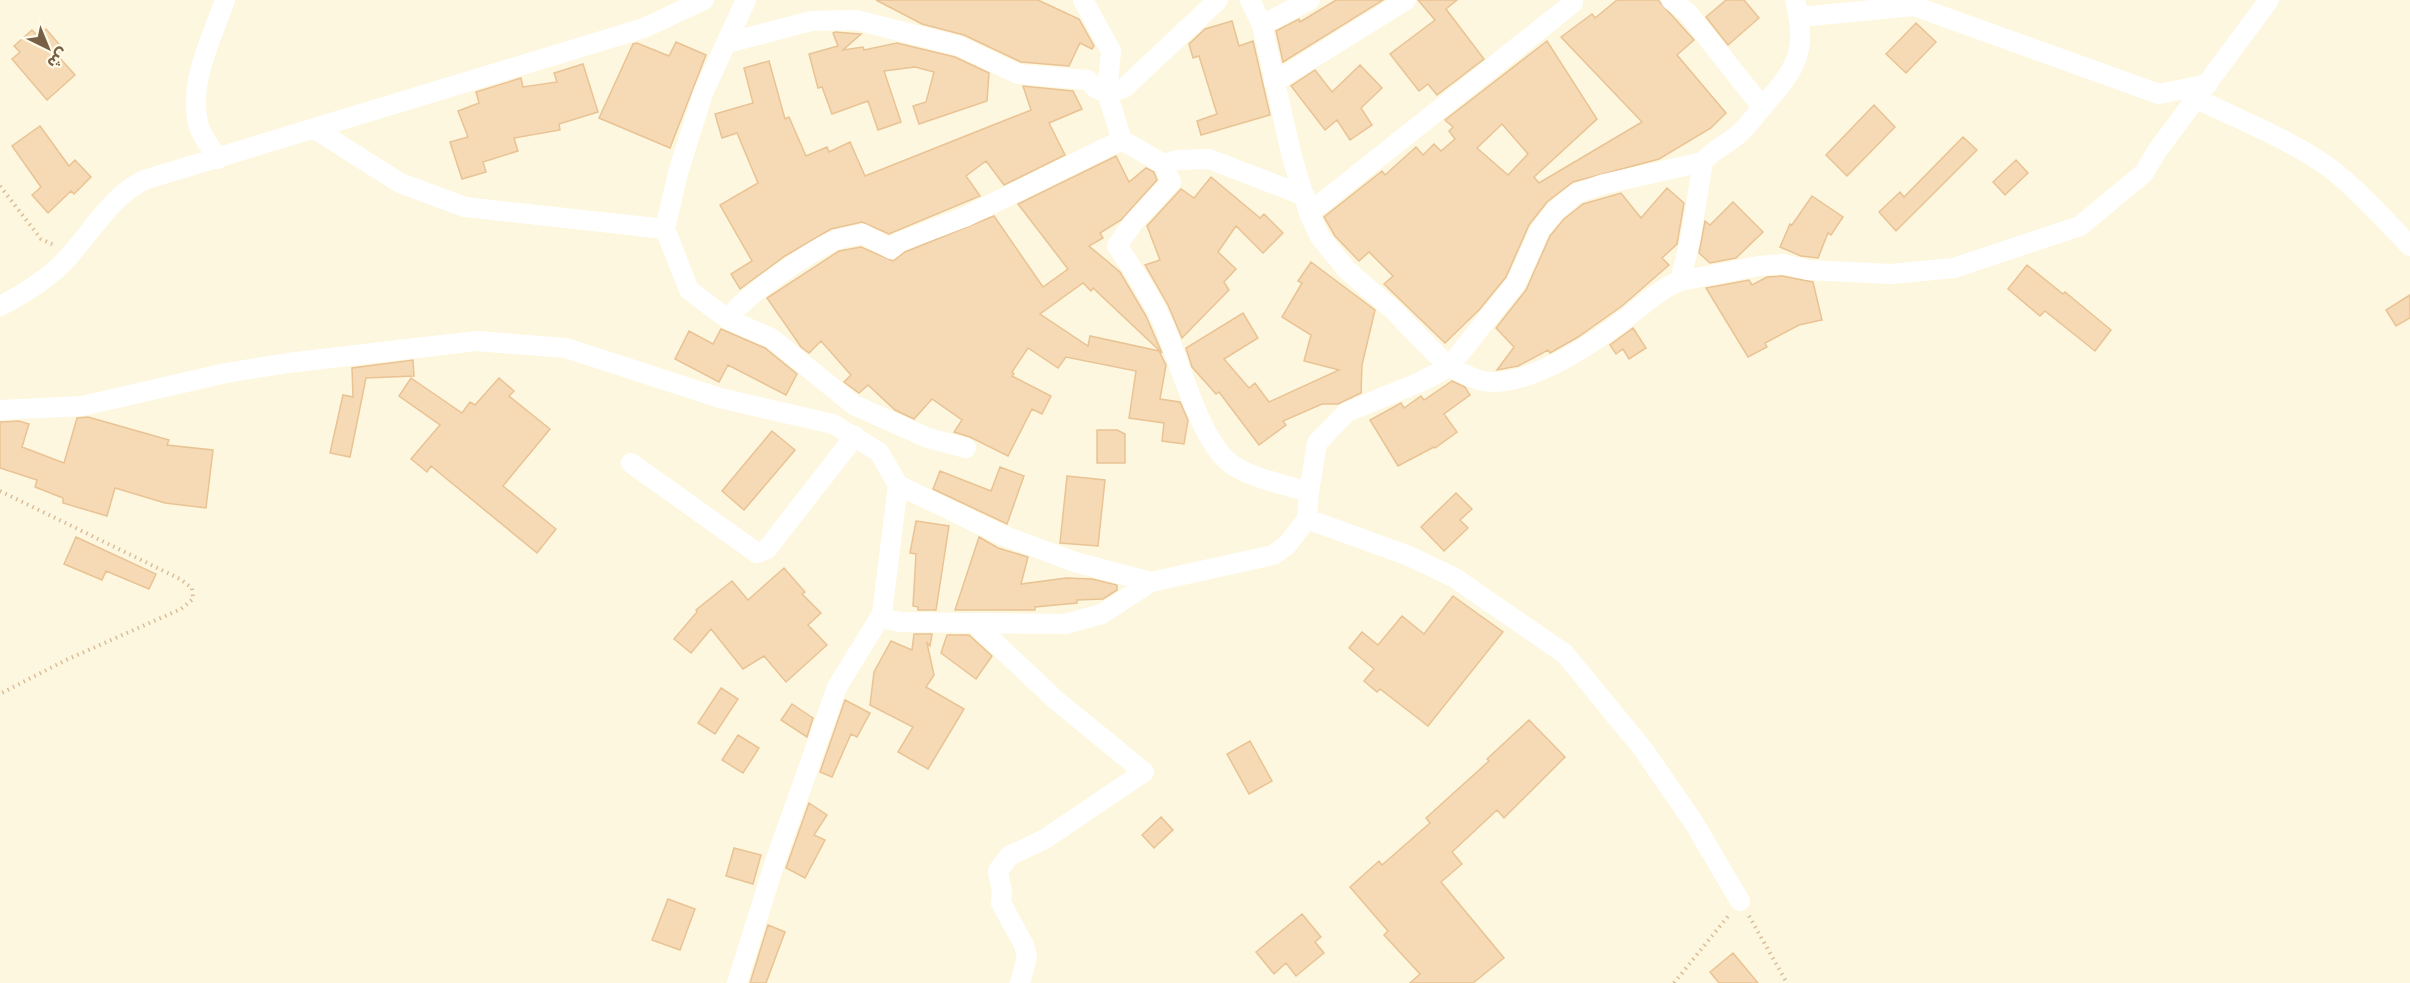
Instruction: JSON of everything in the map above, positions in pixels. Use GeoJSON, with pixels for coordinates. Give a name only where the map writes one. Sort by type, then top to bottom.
{"type":"FeatureCollection","features":[{"type":"Feature","properties":{"kind":"street"},"geometry":{"type":"LineString","coordinates":[[218,159],[200,128],[197,105],[200,71],[225,0]]}},
{"type":"Feature","properties":{"kind":"street"},"geometry":{"type":"LineString","coordinates":[[746,0],[703,93],[678,173],[665,229],[689,290],[729,320],[771,338],[854,405],[928,438],[966,448]]}},
{"type":"Feature","properties":{"kind":"street"},"geometry":{"type":"LineString","coordinates":[[1083,0],[1111,51],[1107,93],[1122,140],[1163,164],[1171,182],[1133,223],[1117,246],[1143,282],[1176,354],[1193,402],[1210,437],[1229,462],[1246,472],[1309,492]]}},
{"type":"Feature","properties":{"kind":"street"},"geometry":{"type":"LineString","coordinates":[[727,43],[811,21],[856,20],[959,46],[1018,74],[1088,80],[1095,88],[1107,93],[1124,88],[1218,0]]}},
{"type":"Feature","properties":{"kind":"street"},"geometry":{"type":"LineString","coordinates":[[1250,0],[1262,25],[1274,82],[1307,205],[1320,237],[1347,270],[1392,309],[1449,367],[1484,381],[1518,379],[1545,369],[1612,329],[1664,288],[1680,281],[1759,266],[1783,264],[1808,270],[1891,274],[1954,268],[2080,226],[2144,173],[2157,151],[2269,0]]}},
{"type":"Feature","properties":{"kind":"street"},"geometry":{"type":"LineString","coordinates":[[1262,25],[1310,0]]}},
{"type":"Feature","properties":{"kind":"street"},"geometry":{"type":"LineString","coordinates":[[1274,82],[1406,0]]}},
{"type":"Feature","properties":{"kind":"street"},"geometry":{"type":"LineString","coordinates":[[1671,0],[1687,12],[1762,107]]}},
{"type":"Feature","properties":{"kind":"street"},"geometry":{"type":"LineString","coordinates":[[0,306],[38,284],[71,253],[129,187],[144,180],[644,28],[692,2]]}},
{"type":"Feature","properties":{"kind":"street"},"geometry":{"type":"LineString","coordinates":[[1307,205],[1573,3]]}},
{"type":"Feature","properties":{"kind":"street"},"geometry":{"type":"LineString","coordinates":[[1680,281],[1690,241],[1703,162],[1709,155],[1740,133],[1788,78],[1801,47],[1797,9],[1914,6],[2159,94],[2202,91],[2333,171],[2362,196],[2410,246]]}},
{"type":"Feature","properties":{"kind":"street"},"geometry":{"type":"LineString","coordinates":[[315,129],[400,183],[465,207],[665,229]]}},
{"type":"Feature","properties":{"kind":"street"},"geometry":{"type":"LineString","coordinates":[[729,320],[731,313],[753,294],[832,242],[863,234],[891,249],[899,242],[965,217],[1122,140]]}},
{"type":"Feature","properties":{"kind":"street"},"geometry":{"type":"LineString","coordinates":[[1163,164],[1177,160],[1209,159],[1307,205]]}},
{"type":"Feature","properties":{"kind":"street"},"geometry":{"type":"LineString","coordinates":[[882,614],[886,619],[900,622],[1065,624],[1102,614],[1151,582],[1273,555],[1287,545],[1307,519],[1317,443],[1347,412],[1420,382],[1449,367],[1516,283],[1540,231],[1550,217],[1576,193],[1604,184],[1703,162]]}},
{"type":"Feature","properties":{"kind":"street"},"geometry":{"type":"LineString","coordinates":[[0,410],[82,406],[226,373],[278,364],[476,341],[566,348],[720,398],[833,424],[879,452],[898,485],[1002,535],[1076,562],[1151,582]]}},
{"type":"Feature","properties":{"kind":"street"},"geometry":{"type":"LineString","coordinates":[[631,463],[757,553],[767,549],[855,436]]}},
{"type":"Feature","properties":{"kind":"street"},"geometry":{"type":"LineString","coordinates":[[737,983],[787,829],[837,687],[882,614],[898,485]]}},
{"type":"Feature","properties":{"kind":"street"},"geometry":{"type":"LineString","coordinates":[[1307,519],[1409,556],[1455,578],[1565,654],[1642,749],[1694,823],[1740,901]]}},
{"type":"Feature","properties":{"kind":"street"},"geometry":{"type":"LineString","coordinates":[[974,623],[1057,701],[1144,772],[1045,839],[1009,856],[998,871],[1002,892],[1001,903],[1024,945],[1027,957],[1020,983]]}},
{"type":"Feature","properties":{"kind":"path"},"geometry":{"type":"LineString","coordinates":[[0,186],[41,239],[71,253]]}},
{"type":"Feature","properties":{"kind":"path"},"geometry":{"type":"LineString","coordinates":[[0,491],[180,579],[192,588],[193,599],[181,609],[66,660],[0,694]]}},
{"type":"Feature","properties":{"kind":"path"},"geometry":{"type":"LineString","coordinates":[[1674,983],[1740,901],[1787,983]]}},
{"type":"Feature","properties":{"kind":"building"},"geometry":{"type":"Polygon","coordinates":[[[876,0],[1038,0],[1079,19],[1094,46],[1092,49],[1080,43],[1069,66],[1021,62],[964,35],[922,24],[876,0]]]}},
{"type":"Feature","properties":{"kind":"building"},"geometry":{"type":"Polygon","coordinates":[[[1336,0],[1383,0],[1283,62],[1276,31],[1299,19],[1300,22],[1336,0]]]}},
{"type":"Feature","properties":{"kind":"building"},"geometry":{"type":"Polygon","coordinates":[[[1418,0],[1457,0],[1446,9],[1484,59],[1437,95],[1428,84],[1419,91],[1390,54],[1435,20],[1418,0]]]}},
{"type":"Feature","properties":{"kind":"building"},"geometry":{"type":"Polygon","coordinates":[[[1617,0],[1658,0],[1694,40],[1677,55],[1726,113],[1711,128],[1659,159],[1573,182],[1547,202],[1529,225],[1506,277],[1479,310],[1445,343],[1384,284],[1393,276],[1369,252],[1359,261],[1335,236],[1324,217],[1382,171],[1385,175],[1416,147],[1423,155],[1434,144],[1441,151],[1455,139],[1449,131],[1453,127],[1445,120],[1547,41],[1597,119],[1534,177],[1539,183],[1642,122],[1561,37],[1592,14],[1595,18],[1617,0]],[[1502,124],[1477,148],[1508,175],[1528,154],[1502,124]]]}},
{"type":"Feature","properties":{"kind":"building"},"geometry":{"type":"Polygon","coordinates":[[[1726,0],[1744,0],[1759,18],[1728,45],[1706,17],[1726,0]]]}},
{"type":"Feature","properties":{"kind":"building"},"geometry":{"type":"Polygon","coordinates":[[[1232,21],[1239,46],[1253,41],[1270,115],[1201,135],[1197,121],[1217,114],[1199,56],[1193,58],[1189,44],[1205,29],[1232,21]]]}},
{"type":"Feature","properties":{"kind":"building"},"geometry":{"type":"Polygon","coordinates":[[[1916,23],[1936,42],[1906,73],[1886,54],[1916,23]]]}},
{"type":"Feature","properties":{"kind":"building"},"geometry":{"type":"Polygon","coordinates":[[[46,29],[64,50],[58,56],[75,75],[47,100],[12,59],[20,52],[14,46],[32,30],[38,36],[46,29]]]}},
{"type":"Feature","properties":{"kind":"building"},"geometry":{"type":"Polygon","coordinates":[[[833,33],[861,34],[843,50],[863,47],[864,50],[897,43],[955,57],[989,73],[987,101],[919,124],[913,106],[926,102],[934,72],[915,67],[884,71],[901,122],[878,130],[868,101],[832,114],[822,87],[818,88],[809,54],[838,46],[833,33]]]}},
{"type":"Feature","properties":{"kind":"building"},"geometry":{"type":"Polygon","coordinates":[[[676,42],[706,55],[670,148],[599,118],[633,44],[637,43],[669,56],[676,42]]]}},
{"type":"Feature","properties":{"kind":"building"},"geometry":{"type":"Polygon","coordinates":[[[769,61],[785,119],[789,117],[806,156],[827,147],[829,152],[850,142],[865,176],[1031,110],[1023,86],[1073,91],[1082,109],[1049,123],[1065,155],[1004,185],[986,161],[966,176],[980,196],[889,234],[862,222],[831,229],[785,256],[740,289],[731,274],[752,261],[720,205],[758,183],[737,133],[722,138],[715,114],[753,103],[744,68],[769,61]]]}},
{"type":"Feature","properties":{"kind":"building"},"geometry":{"type":"Polygon","coordinates":[[[583,64],[598,112],[559,124],[560,130],[514,138],[518,151],[483,162],[486,172],[462,179],[450,142],[468,137],[458,111],[479,103],[476,92],[521,78],[523,87],[557,82],[554,73],[583,64]]]}},
{"type":"Feature","properties":{"kind":"building"},"geometry":{"type":"Polygon","coordinates":[[[1360,65],[1382,88],[1361,108],[1372,125],[1350,140],[1337,120],[1325,130],[1291,86],[1315,70],[1332,92],[1360,65]]]}},
{"type":"Feature","properties":{"kind":"building"},"geometry":{"type":"Polygon","coordinates":[[[1874,105],[1895,127],[1847,176],[1826,155],[1874,105]]]}},
{"type":"Feature","properties":{"kind":"building"},"geometry":{"type":"Polygon","coordinates":[[[40,126],[69,166],[75,160],[91,177],[74,194],[71,191],[48,213],[32,195],[41,187],[12,146],[40,126]]]}},
{"type":"Feature","properties":{"kind":"building"},"geometry":{"type":"Polygon","coordinates":[[[1963,137],[1977,150],[1896,231],[1879,212],[1900,192],[1904,197],[1963,137]]]}},
{"type":"Feature","properties":{"kind":"building"},"geometry":{"type":"Polygon","coordinates":[[[1116,156],[1129,182],[1146,168],[1154,172],[1157,180],[1121,220],[1100,233],[1103,238],[1089,246],[1120,272],[1146,316],[1162,353],[1093,288],[1091,291],[1083,283],[1040,314],[1088,346],[1090,336],[1159,351],[1166,365],[1160,399],[1180,402],[1188,420],[1184,444],[1162,441],[1164,423],[1129,418],[1136,371],[1066,357],[1058,368],[1028,348],[1012,372],[1014,374],[1012,376],[1051,396],[1042,414],[1032,409],[1008,456],[970,437],[954,432],[962,420],[932,399],[914,419],[895,410],[868,385],[859,393],[844,382],[851,375],[821,341],[809,353],[801,347],[767,298],[839,251],[861,247],[893,261],[905,252],[994,216],[1043,287],[1068,269],[1018,204],[1116,156]]]}},
{"type":"Feature","properties":{"kind":"building"},"geometry":{"type":"Polygon","coordinates":[[[2016,160],[2028,173],[2005,195],[1993,182],[2016,160]]]}},
{"type":"Feature","properties":{"kind":"building"},"geometry":{"type":"Polygon","coordinates":[[[1211,177],[1260,218],[1264,214],[1283,233],[1263,253],[1236,226],[1218,252],[1236,269],[1224,282],[1229,290],[1182,338],[1168,305],[1145,265],[1160,260],[1147,226],[1181,189],[1194,198],[1211,177]]]}},
{"type":"Feature","properties":{"kind":"building"},"geometry":{"type":"Polygon","coordinates":[[[1667,188],[1684,203],[1677,244],[1662,258],[1669,265],[1622,306],[1578,337],[1550,353],[1548,350],[1518,366],[1497,370],[1514,347],[1496,328],[1526,290],[1550,236],[1564,219],[1583,204],[1621,193],[1641,218],[1667,188]]]}},
{"type":"Feature","properties":{"kind":"building"},"geometry":{"type":"Polygon","coordinates":[[[1812,196],[1843,217],[1831,235],[1828,233],[1818,258],[1801,256],[1780,247],[1790,224],[1792,225],[1812,196]]]}},
{"type":"Feature","properties":{"kind":"building"},"geometry":{"type":"Polygon","coordinates":[[[1733,202],[1763,232],[1736,258],[1710,263],[1699,253],[1705,221],[1710,225],[1733,202]]]}},
{"type":"Feature","properties":{"kind":"building"},"geometry":{"type":"Polygon","coordinates":[[[1311,262],[1375,310],[1362,365],[1361,393],[1338,404],[1322,404],[1283,421],[1286,425],[1259,445],[1219,392],[1216,394],[1192,367],[1186,348],[1243,313],[1258,338],[1224,359],[1249,388],[1255,383],[1269,402],[1339,370],[1304,361],[1311,335],[1282,317],[1302,283],[1298,281],[1311,262]]]}},
{"type":"Feature","properties":{"kind":"building"},"geometry":{"type":"Polygon","coordinates":[[[2027,265],[2063,294],[2065,292],[2111,330],[2095,351],[2045,311],[2040,316],[2008,289],[2027,265]]]}},
{"type":"Feature","properties":{"kind":"building"},"geometry":{"type":"Polygon","coordinates":[[[1782,276],[1813,282],[1822,320],[1799,325],[1765,343],[1767,347],[1748,357],[1706,288],[1749,280],[1752,285],[1767,277],[1782,276]]]}},
{"type":"Feature","properties":{"kind":"building"},"geometry":{"type":"Polygon","coordinates":[[[2410,295],[2410,318],[2396,326],[2386,310],[2410,295]]]}},
{"type":"Feature","properties":{"kind":"building"},"geometry":{"type":"Polygon","coordinates":[[[1633,328],[1646,348],[1629,359],[1623,349],[1616,354],[1610,345],[1633,328]]]}},
{"type":"Feature","properties":{"kind":"building"},"geometry":{"type":"Polygon","coordinates":[[[721,329],[765,348],[797,374],[786,395],[728,365],[719,382],[675,359],[689,331],[713,344],[721,329]]]}},
{"type":"Feature","properties":{"kind":"building"},"geometry":{"type":"Polygon","coordinates":[[[413,360],[414,376],[366,378],[350,457],[330,453],[343,395],[353,397],[352,368],[413,360]]]}},
{"type":"Feature","properties":{"kind":"building"},"geometry":{"type":"Polygon","coordinates":[[[411,378],[462,413],[470,402],[475,405],[499,378],[514,391],[509,396],[550,429],[503,486],[556,529],[537,553],[431,466],[427,472],[411,459],[440,425],[399,396],[411,378]]]}},
{"type":"Feature","properties":{"kind":"building"},"geometry":{"type":"Polygon","coordinates":[[[1452,381],[1465,387],[1470,395],[1444,414],[1457,432],[1435,448],[1398,466],[1370,420],[1401,403],[1404,408],[1421,396],[1424,400],[1452,381]]]}},
{"type":"Feature","properties":{"kind":"building"},"geometry":{"type":"Polygon","coordinates":[[[88,417],[169,440],[167,445],[213,450],[206,508],[165,503],[115,488],[107,516],[63,503],[63,498],[35,487],[37,480],[0,468],[0,422],[19,421],[29,424],[22,447],[64,463],[77,418],[88,417]]]}},
{"type":"Feature","properties":{"kind":"building"},"geometry":{"type":"Polygon","coordinates":[[[1097,430],[1117,430],[1125,434],[1125,463],[1097,463],[1097,430]]]}},
{"type":"Feature","properties":{"kind":"building"},"geometry":{"type":"Polygon","coordinates":[[[772,431],[795,450],[744,510],[722,491],[772,431]]]}},
{"type":"Feature","properties":{"kind":"building"},"geometry":{"type":"Polygon","coordinates":[[[1000,467],[1024,476],[1007,524],[933,489],[940,471],[991,491],[1000,467]]]}},
{"type":"Feature","properties":{"kind":"building"},"geometry":{"type":"Polygon","coordinates":[[[1067,476],[1105,480],[1098,546],[1060,543],[1067,476]]]}},
{"type":"Feature","properties":{"kind":"building"},"geometry":{"type":"Polygon","coordinates":[[[1456,493],[1472,509],[1460,520],[1468,528],[1444,551],[1421,527],[1456,493]]]}},
{"type":"Feature","properties":{"kind":"building"},"geometry":{"type":"Polygon","coordinates":[[[916,521],[949,526],[936,610],[918,610],[918,607],[913,606],[916,554],[910,553],[916,521]]]}},
{"type":"Feature","properties":{"kind":"building"},"geometry":{"type":"Polygon","coordinates":[[[76,537],[156,574],[149,589],[106,571],[102,580],[64,564],[76,537]]]}},
{"type":"Feature","properties":{"kind":"building"},"geometry":{"type":"Polygon","coordinates":[[[979,537],[998,548],[1028,557],[1021,584],[1066,578],[1092,579],[1117,585],[1117,590],[1103,599],[1077,600],[1077,603],[1035,607],[1035,610],[955,610],[979,537]]]}},
{"type":"Feature","properties":{"kind":"building"},"geometry":{"type":"Polygon","coordinates":[[[784,568],[805,592],[802,594],[821,613],[808,625],[827,645],[786,682],[764,656],[743,669],[711,629],[691,653],[674,639],[697,612],[696,610],[732,581],[748,600],[784,568]]]}},
{"type":"Feature","properties":{"kind":"building"},"geometry":{"type":"Polygon","coordinates":[[[1453,596],[1503,632],[1428,726],[1380,689],[1377,692],[1364,681],[1374,669],[1349,648],[1362,632],[1378,645],[1402,616],[1424,634],[1453,596]]]}},
{"type":"Feature","properties":{"kind":"building"},"geometry":{"type":"Polygon","coordinates":[[[914,634],[932,634],[930,646],[927,643],[934,675],[926,687],[964,709],[928,769],[898,752],[913,727],[870,705],[874,672],[891,641],[912,650],[914,634]]]}},
{"type":"Feature","properties":{"kind":"building"},"geometry":{"type":"Polygon","coordinates":[[[947,635],[969,635],[992,656],[976,679],[941,653],[947,635]]]}},
{"type":"Feature","properties":{"kind":"building"},"geometry":{"type":"Polygon","coordinates":[[[721,688],[738,699],[715,734],[698,723],[721,688]]]}},
{"type":"Feature","properties":{"kind":"building"},"geometry":{"type":"Polygon","coordinates":[[[845,700],[870,713],[857,737],[851,734],[832,777],[820,772],[845,700]]]}},
{"type":"Feature","properties":{"kind":"building"},"geometry":{"type":"Polygon","coordinates":[[[792,704],[813,718],[807,737],[781,720],[792,704]]]}},
{"type":"Feature","properties":{"kind":"building"},"geometry":{"type":"Polygon","coordinates":[[[1529,720],[1565,757],[1504,818],[1497,810],[1452,852],[1462,864],[1441,882],[1504,958],[1473,983],[1410,983],[1420,974],[1384,935],[1388,931],[1350,887],[1379,861],[1382,865],[1430,823],[1426,818],[1489,761],[1487,759],[1529,720]]]}},
{"type":"Feature","properties":{"kind":"building"},"geometry":{"type":"Polygon","coordinates":[[[738,735],[759,748],[743,773],[722,760],[738,735]]]}},
{"type":"Feature","properties":{"kind":"building"},"geometry":{"type":"Polygon","coordinates":[[[1250,741],[1272,781],[1249,794],[1227,754],[1250,741]]]}},
{"type":"Feature","properties":{"kind":"building"},"geometry":{"type":"Polygon","coordinates":[[[809,803],[827,815],[814,835],[825,840],[805,878],[786,868],[809,803]]]}},
{"type":"Feature","properties":{"kind":"building"},"geometry":{"type":"Polygon","coordinates":[[[1161,817],[1173,830],[1154,848],[1142,835],[1161,817]]]}},
{"type":"Feature","properties":{"kind":"building"},"geometry":{"type":"Polygon","coordinates":[[[734,848],[761,855],[753,884],[726,876],[734,848]]]}},
{"type":"Feature","properties":{"kind":"building"},"geometry":{"type":"Polygon","coordinates":[[[668,899],[695,909],[680,950],[652,940],[668,899]]]}},
{"type":"Feature","properties":{"kind":"building"},"geometry":{"type":"Polygon","coordinates":[[[1302,914],[1321,937],[1315,942],[1324,953],[1296,976],[1286,963],[1274,974],[1256,952],[1302,914]]]}},
{"type":"Feature","properties":{"kind":"building"},"geometry":{"type":"Polygon","coordinates":[[[768,925],[785,932],[766,983],[750,983],[768,925]]]}},
{"type":"Feature","properties":{"kind":"building"},"geometry":{"type":"Polygon","coordinates":[[[1733,953],[1758,983],[1719,983],[1710,972],[1733,953]]]}}]}
